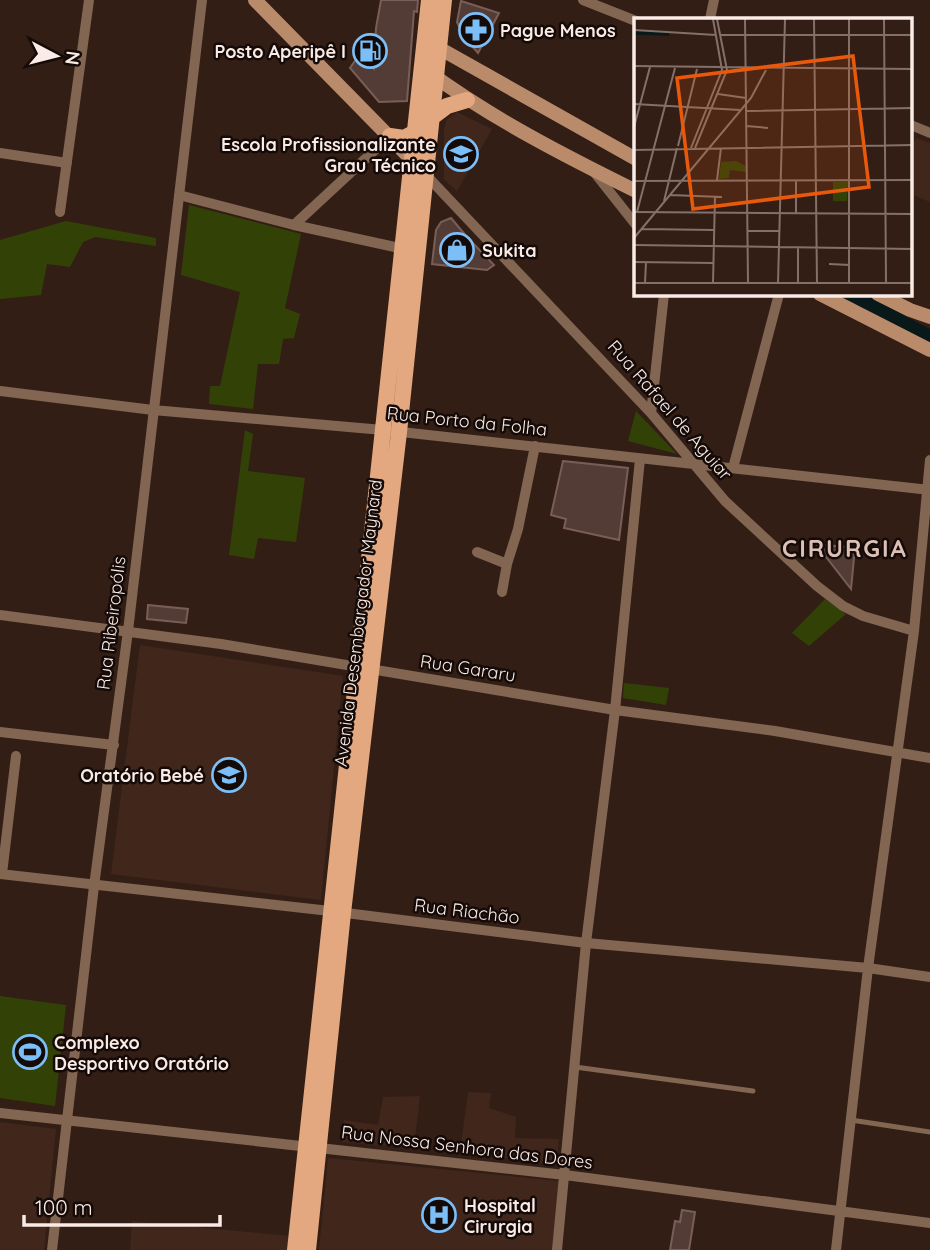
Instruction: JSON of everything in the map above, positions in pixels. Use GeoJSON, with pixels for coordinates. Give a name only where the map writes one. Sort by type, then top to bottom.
{"type":"FeatureCollection","features":[{"type":"Feature","properties":{"kind":"main road"},"geometry":{"type":"LineString","coordinates":[[256,0],[426,175]]}},
{"type":"Feature","properties":{"kind":"main road","name":"Avenida Desembargador Maynard"},"geometry":{"type":"LineString","coordinates":[[364,669],[400,432],[436,78],[429,0]]}},
{"type":"Feature","properties":{"kind":"main road","name":"Avenida Desembargador Maynard"},"geometry":{"type":"LineString","coordinates":[[295,1250],[312,1147],[364,669],[383,430],[415,132],[423,68],[444,0]]}},
{"type":"Feature","properties":{"kind":"main road"},"geometry":{"type":"LineString","coordinates":[[432,44],[486,77],[634,158]]}},
{"type":"Feature","properties":{"kind":"main road"},"geometry":{"type":"LineString","coordinates":[[423,68],[467,100],[634,190]]}},
{"type":"Feature","properties":{"kind":"main road"},"geometry":{"type":"LineString","coordinates":[[431,118],[447,106],[467,100]]}},
{"type":"Feature","properties":{"kind":"main road"},"geometry":{"type":"LineString","coordinates":[[390,136],[404,138],[415,132]]}},
{"type":"Feature","properties":{"kind":"main road"},"geometry":{"type":"LineString","coordinates":[[824,296],[930,350]]}},
{"type":"Feature","properties":{"kind":"main road"},"geometry":{"type":"LineString","coordinates":[[882,296],[930,317]]}},
{"type":"Feature","properties":{"kind":"main road","name":"Avenida Desembargador Maynard"},"geometry":{"type":"LineString","coordinates":[[308,1250],[312,1147]]}},
{"type":"Feature","properties":{"kind":"street"},"geometry":{"type":"LineString","coordinates":[[60,212],[89,0]]}},
{"type":"Feature","properties":{"kind":"street","name":"Rua Ribeiropólis"},"geometry":{"type":"LineString","coordinates":[[52,1250],[93,886],[114,745],[202,0]]}},
{"type":"Feature","properties":{"kind":"street"},"geometry":{"type":"LineString","coordinates":[[583,0],[634,20]]}},
{"type":"Feature","properties":{"kind":"street"},"geometry":{"type":"LineString","coordinates":[[709,18],[713,0]]}},
{"type":"Feature","properties":{"kind":"street"},"geometry":{"type":"LineString","coordinates":[[912,125],[930,133]]}},
{"type":"Feature","properties":{"kind":"street"},"geometry":{"type":"LineString","coordinates":[[294,225],[390,136]]}},
{"type":"Feature","properties":{"kind":"street"},"geometry":{"type":"LineString","coordinates":[[0,153],[67,163]]}},
{"type":"Feature","properties":{"kind":"street"},"geometry":{"type":"LineString","coordinates":[[593,170],[634,222]]}},
{"type":"Feature","properties":{"kind":"street","name":"Rua Rafael de Aguiar"},"geometry":{"type":"LineString","coordinates":[[426,175],[651,412],[725,501],[826,592],[863,616],[914,631]]}},
{"type":"Feature","properties":{"kind":"street"},"geometry":{"type":"LineString","coordinates":[[179,195],[294,225],[404,248]]}},
{"type":"Feature","properties":{"kind":"street"},"geometry":{"type":"LineString","coordinates":[[651,412],[664,296]]}},
{"type":"Feature","properties":{"kind":"street"},"geometry":{"type":"LineString","coordinates":[[733,468],[778,296]]}},
{"type":"Feature","properties":{"kind":"street","name":"Rua Porto da Folha"},"geometry":{"type":"LineString","coordinates":[[0,391],[153,410],[383,430],[928,490]]}},
{"type":"Feature","properties":{"kind":"street"},"geometry":{"type":"LineString","coordinates":[[502,592],[535,446]]}},
{"type":"Feature","properties":{"kind":"street"},"geometry":{"type":"LineString","coordinates":[[557,1250],[586,943],[615,710],[640,459]]}},
{"type":"Feature","properties":{"kind":"street"},"geometry":{"type":"LineString","coordinates":[[836,1250],[868,968],[914,631],[930,460]]}},
{"type":"Feature","properties":{"kind":"street"},"geometry":{"type":"LineString","coordinates":[[477,552],[507,564]]}},
{"type":"Feature","properties":{"kind":"street","name":"Rua Gararu"},"geometry":{"type":"LineString","coordinates":[[0,615],[221,644],[615,710],[775,731],[930,758]]}},
{"type":"Feature","properties":{"kind":"street"},"geometry":{"type":"LineString","coordinates":[[0,732],[114,745]]}},
{"type":"Feature","properties":{"kind":"street"},"geometry":{"type":"LineString","coordinates":[[1,874],[16,756]]}},
{"type":"Feature","properties":{"kind":"street"},"geometry":{"type":"LineString","coordinates":[[0,786],[12,788]]}},
{"type":"Feature","properties":{"kind":"street","name":"Rua Riachão"},"geometry":{"type":"LineString","coordinates":[[1,874],[586,943],[868,968],[930,977]]}},
{"type":"Feature","properties":{"kind":"street","name":"Rua Nossa Senhora das Dores"},"geometry":{"type":"LineString","coordinates":[[0,1112],[565,1175],[930,1223]]}},
{"type":"Feature","properties":{"kind":"lane"},"geometry":{"type":"LineString","coordinates":[[575,1067],[753,1091]]}},
{"type":"Feature","properties":{"kind":"lane"},"geometry":{"type":"LineString","coordinates":[[851,1120],[930,1132]]}},
{"type":"Feature","properties":{"kind":"shaded area","name":"Escola Profissionalizante Grau Técnico"},"geometry":{"type":"Polygon","coordinates":[[[457,112],[492,129],[457,191],[444,179],[444,129],[447,119],[457,112]]]}},
{"type":"Feature","properties":{"kind":"shaded area"},"geometry":{"type":"Polygon","coordinates":[[[916,138],[930,143],[930,202],[912,194],[912,147],[916,138]]]}},
{"type":"Feature","properties":{"kind":"shaded area","name":"Oratório Bebé"},"geometry":{"type":"Polygon","coordinates":[[[140,645],[343,676],[321,900],[111,874],[140,645]]]}},
{"type":"Feature","properties":{"kind":"shaded area"},"geometry":{"type":"Polygon","coordinates":[[[468,1092],[491,1093],[489,1108],[516,1117],[515,1138],[559,1139],[556,1165],[460,1152],[468,1092]]]}},
{"type":"Feature","properties":{"kind":"shaded area"},"geometry":{"type":"Polygon","coordinates":[[[420,1096],[414,1148],[342,1142],[344,1120],[378,1125],[383,1097],[420,1096]]]}},
{"type":"Feature","properties":{"kind":"shaded area"},"geometry":{"type":"Polygon","coordinates":[[[0,1122],[56,1129],[44,1250],[0,1250],[0,1122]]]}},
{"type":"Feature","properties":{"kind":"shaded area","name":"Hospital Cirurgia"},"geometry":{"type":"Polygon","coordinates":[[[328,1158],[559,1181],[553,1250],[319,1250],[328,1158]]]}},
{"type":"Feature","properties":{"kind":"shaded area"},"geometry":{"type":"Polygon","coordinates":[[[132,1221],[290,1236],[288,1250],[130,1250],[132,1221]]]}},
{"type":"Feature","properties":{"kind":"green space"},"geometry":{"type":"Polygon","coordinates":[[[189,205],[301,234],[285,308],[300,314],[294,338],[283,339],[279,364],[258,364],[253,409],[209,404],[210,386],[220,386],[240,292],[181,275],[189,205]]]}},
{"type":"Feature","properties":{"kind":"green space"},"geometry":{"type":"Polygon","coordinates":[[[66,221],[156,238],[156,246],[95,237],[83,242],[70,267],[47,264],[41,295],[0,299],[0,240],[66,221]]]}},
{"type":"Feature","properties":{"kind":"green space"},"geometry":{"type":"Polygon","coordinates":[[[636,411],[677,454],[628,441],[636,411]]]}},
{"type":"Feature","properties":{"kind":"green space"},"geometry":{"type":"Polygon","coordinates":[[[245,430],[253,434],[248,471],[305,478],[296,542],[258,538],[254,559],[229,555],[245,430]]]}},
{"type":"Feature","properties":{"kind":"green space"},"geometry":{"type":"Polygon","coordinates":[[[825,599],[846,614],[809,646],[792,633],[825,599]]]}},
{"type":"Feature","properties":{"kind":"green space"},"geometry":{"type":"Polygon","coordinates":[[[624,683],[669,688],[666,705],[623,698],[624,683]]]}},
{"type":"Feature","properties":{"kind":"green space","name":"Complexo Desportivo Oratório"},"geometry":{"type":"Polygon","coordinates":[[[0,996],[66,1005],[55,1106],[0,1098],[0,996]]]}},
{"type":"Feature","properties":{"kind":"building"},"geometry":{"type":"Polygon","coordinates":[[[381,0],[418,0],[417,12],[414,11],[407,101],[379,102],[350,68],[357,58],[374,69],[376,28],[381,0]]]}},
{"type":"Feature","properties":{"kind":"building","name":"Pague Menos"},"geometry":{"type":"Polygon","coordinates":[[[461,1],[499,13],[478,53],[464,37],[457,22],[461,1]]]}},
{"type":"Feature","properties":{"kind":"building","name":"Sukita"},"geometry":{"type":"Polygon","coordinates":[[[451,218],[494,265],[487,270],[432,264],[436,230],[441,222],[451,218]]]}},
{"type":"Feature","properties":{"kind":"building"},"geometry":{"type":"Polygon","coordinates":[[[563,461],[628,468],[619,540],[564,528],[566,519],[551,515],[563,461]]]}},
{"type":"Feature","properties":{"kind":"building"},"geometry":{"type":"Polygon","coordinates":[[[816,544],[855,548],[851,589],[816,544]]]}},
{"type":"Feature","properties":{"kind":"building"},"geometry":{"type":"Polygon","coordinates":[[[148,605],[188,609],[186,623],[147,619],[148,605]]]}},
{"type":"Feature","properties":{"kind":"building"},"geometry":{"type":"Polygon","coordinates":[[[682,1210],[695,1212],[689,1250],[670,1250],[675,1221],[680,1222],[682,1210]]]}},
{"type":"Feature","properties":{"kind":"waterway"},"geometry":{"type":"LineString","coordinates":[[853,296],[930,337]]}},
{"type":"Feature","properties":{"kind":"place","name":"Pague Menos"},"geometry":{"type":"Point","coordinates":[476,30]}},
{"type":"Feature","properties":{"kind":"place","name":"Posto Aperipê I"},"geometry":{"type":"Point","coordinates":[370,51]}},
{"type":"Feature","properties":{"kind":"place","name":"Escola Profissionalizante Grau Técnico"},"geometry":{"type":"Point","coordinates":[461,154]}},
{"type":"Feature","properties":{"kind":"place","name":"Sukita"},"geometry":{"type":"Point","coordinates":[457,250]}},
{"type":"Feature","properties":{"kind":"place","name":"Oratório Bebé"},"geometry":{"type":"Point","coordinates":[229,775]}},
{"type":"Feature","properties":{"kind":"place","name":"Complexo Desportivo Oratório"},"geometry":{"type":"Point","coordinates":[30,1052]}},
{"type":"Feature","properties":{"kind":"place","name":"Hospital Cirurgia"},"geometry":{"type":"Point","coordinates":[439,1215]}},
{"type":"Feature","properties":{"kind":"district","name":"CIRURGIA"},"geometry":{"type":"Point","coordinates":[845,548]}}]}
